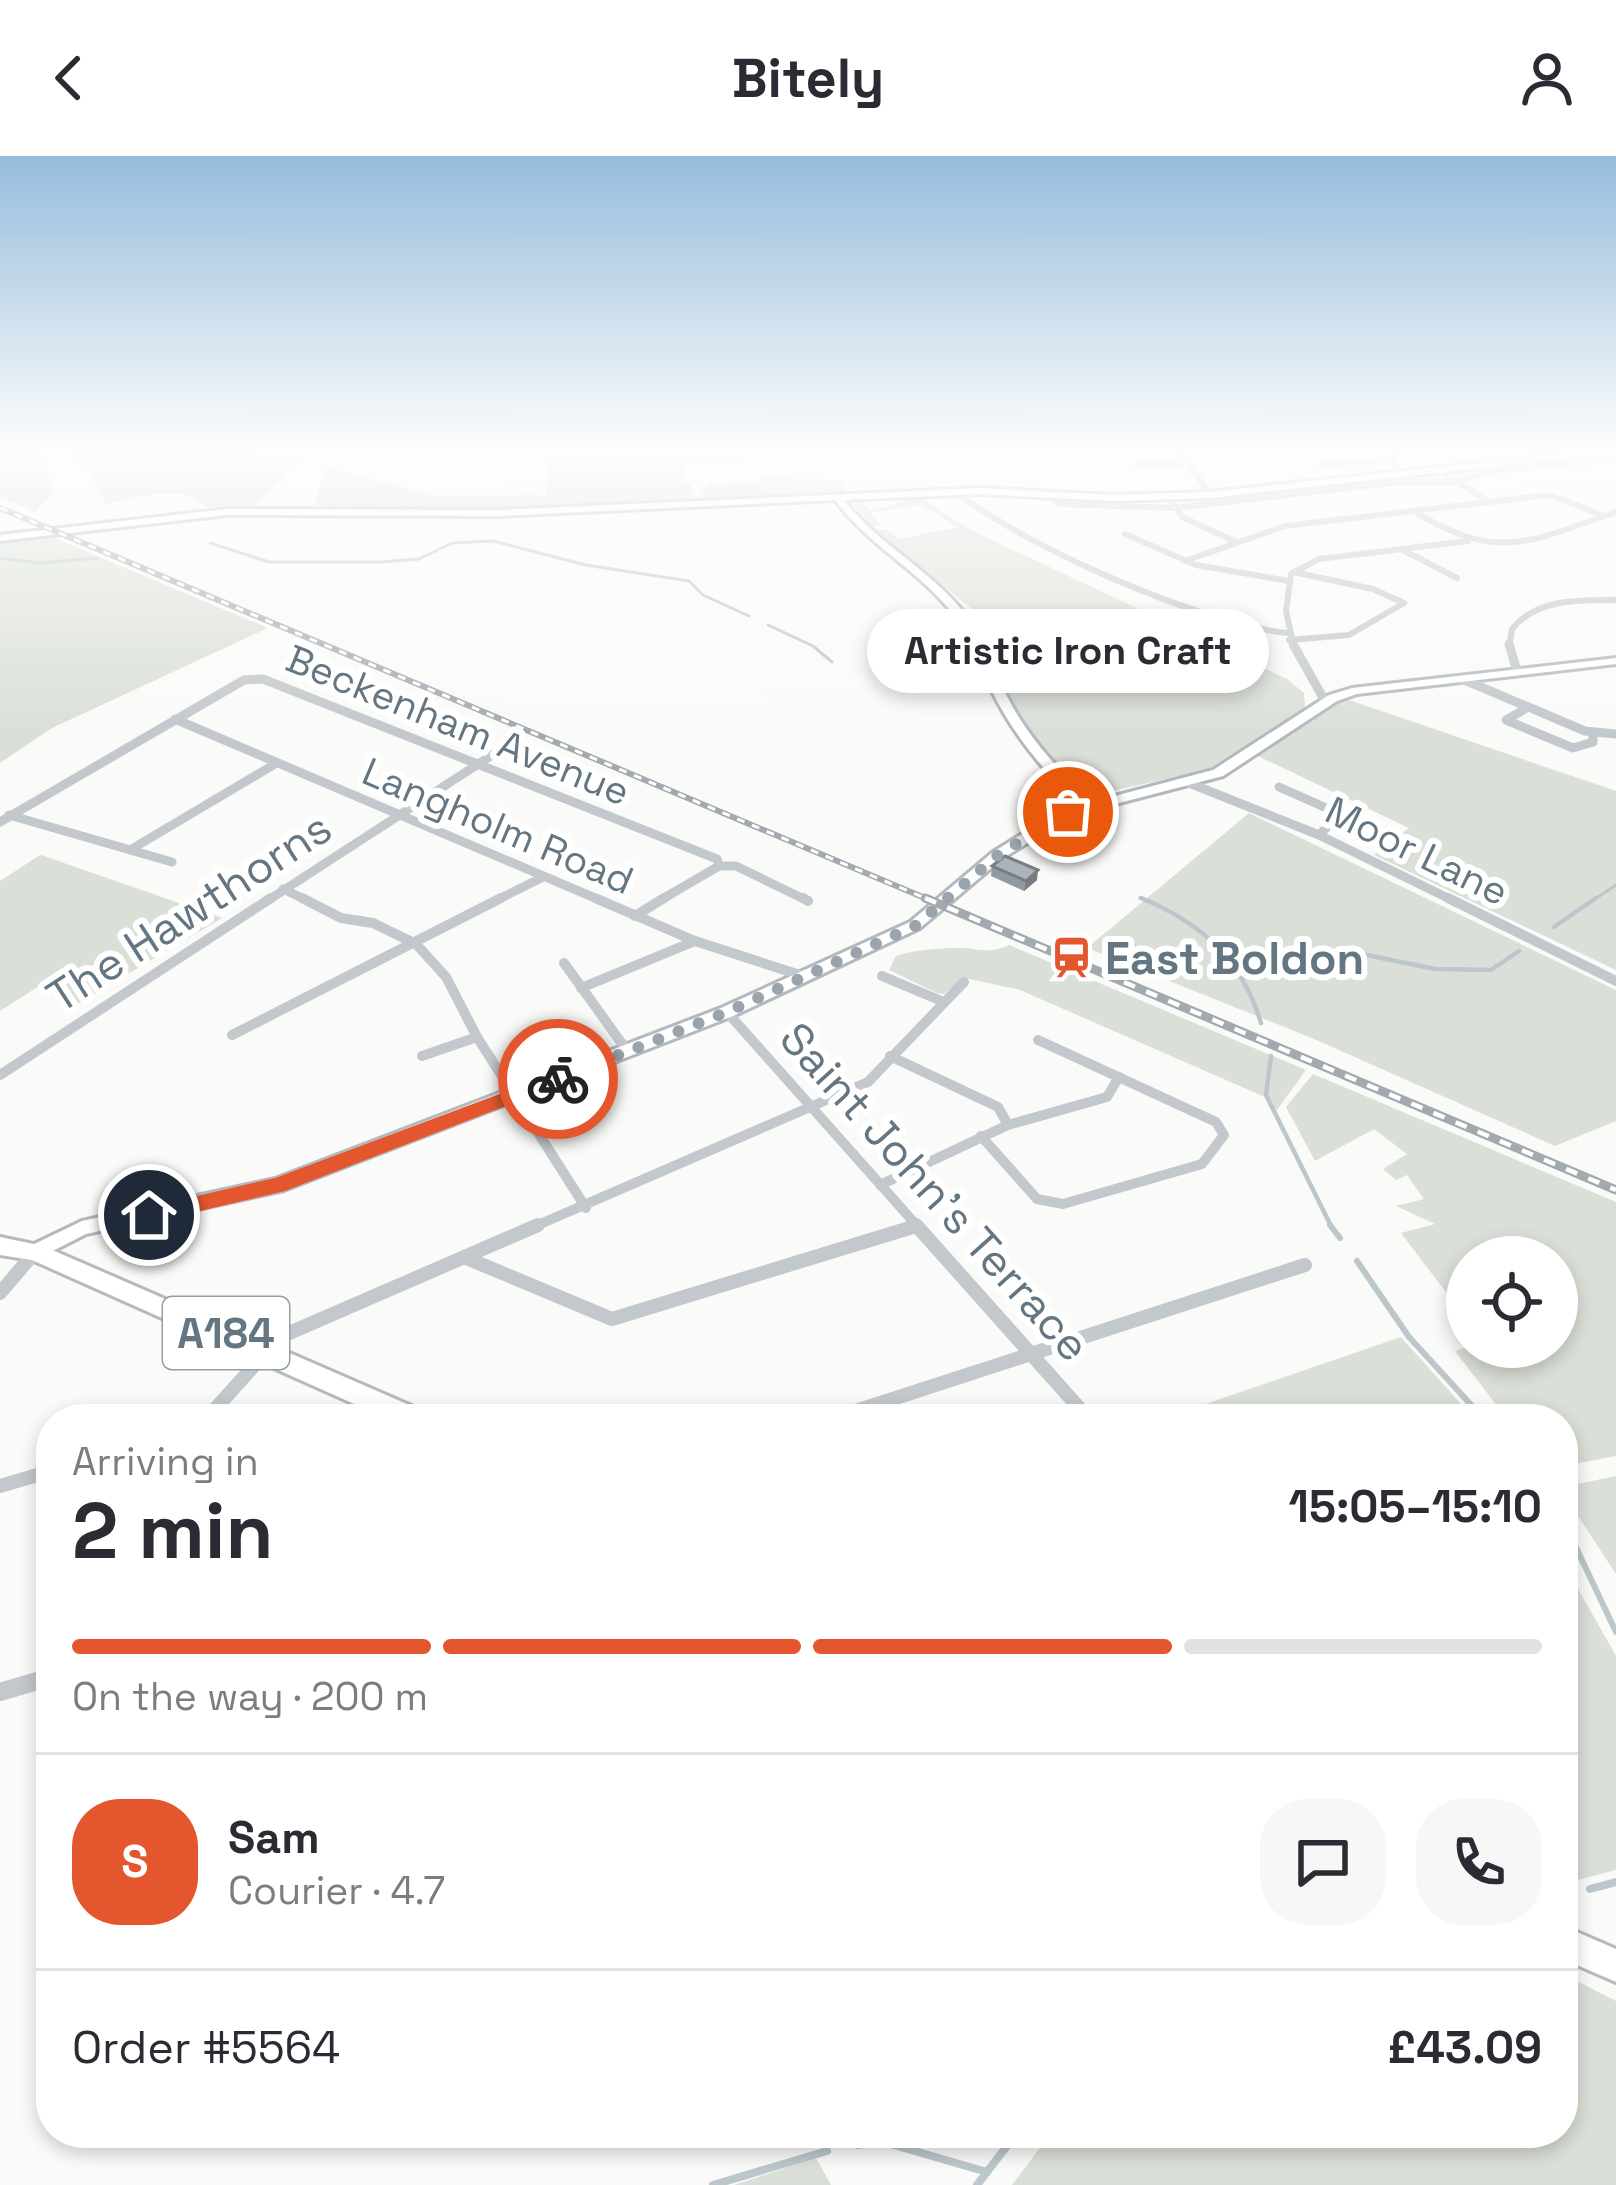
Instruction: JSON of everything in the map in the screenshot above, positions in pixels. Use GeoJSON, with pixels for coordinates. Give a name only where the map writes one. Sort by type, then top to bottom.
{"type":"FeatureCollection","features":[{"type":"Feature","properties":{"kind":"main road","name":"A184"},"geometry":{"type":"LineString","coordinates":[[0,1246],[35,1252],[381,1404]]}},
{"type":"Feature","properties":{"kind":"main road"},"geometry":{"type":"LineString","coordinates":[[1578,1949],[1616,1966]]}},
{"type":"Feature","properties":{"kind":"street"},"geometry":{"type":"LineString","coordinates":[[886,543],[954,607],[976,636],[997,688],[1028,742],[1087,804]]}},
{"type":"Feature","properties":{"kind":"street"},"geometry":{"type":"LineString","coordinates":[[1048,543],[1195,610],[1288,636],[1349,635],[1404,603],[1372,590],[1185,561],[1144,543]]}},
{"type":"Feature","properties":{"kind":"street"},"geometry":{"type":"LineString","coordinates":[[1185,561],[1234,543]]}},
{"type":"Feature","properties":{"kind":"street"},"geometry":{"type":"LineString","coordinates":[[1326,703],[1288,636],[1291,577],[1310,561],[1454,543]]}},
{"type":"Feature","properties":{"kind":"street"},"geometry":{"type":"LineString","coordinates":[[1476,543],[1503,548],[1520,543]]}},
{"type":"Feature","properties":{"kind":"street"},"geometry":{"type":"LineString","coordinates":[[1402,549],[1457,578]]}},
{"type":"Feature","properties":{"kind":"street"},"geometry":{"type":"LineString","coordinates":[[1517,671],[1511,663],[1509,635],[1520,619],[1549,606],[1616,600]]}},
{"type":"Feature","properties":{"kind":"street"},"geometry":{"type":"LineString","coordinates":[[0,1293],[35,1252],[82,1228],[278,1185],[727,1012],[915,926],[998,855],[1087,804],[1218,773],[1326,703],[1356,691],[1616,661]]}},
{"type":"Feature","properties":{"kind":"street","name":"Beckenham Avenue"},"geometry":{"type":"LineString","coordinates":[[5,818],[244,680],[262,679],[718,860],[719,866],[736,866],[808,902]]}},
{"type":"Feature","properties":{"kind":"street"},"geometry":{"type":"LineString","coordinates":[[1462,679],[1593,733],[1616,734]]}},
{"type":"Feature","properties":{"kind":"street"},"geometry":{"type":"LineString","coordinates":[[1528,707],[1506,720],[1573,748],[1593,742],[1593,733]]}},
{"type":"Feature","properties":{"kind":"street","name":"Langholm Road"},"geometry":{"type":"LineString","coordinates":[[175,718],[694,941],[803,976]]}},
{"type":"Feature","properties":{"kind":"street","name":"The Hawthorns"},"geometry":{"type":"LineString","coordinates":[[0,1075],[506,746]]}},
{"type":"Feature","properties":{"kind":"street"},"geometry":{"type":"LineString","coordinates":[[130,850],[275,764]]}},
{"type":"Feature","properties":{"kind":"street","name":"Moor Lane"},"geometry":{"type":"LineString","coordinates":[[1189,783],[1319,835],[1616,980]]}},
{"type":"Feature","properties":{"kind":"street"},"geometry":{"type":"LineString","coordinates":[[1268,794],[1283,784],[1340,814],[1319,835]]}},
{"type":"Feature","properties":{"kind":"street"},"geometry":{"type":"LineString","coordinates":[[5,818],[172,862]]}},
{"type":"Feature","properties":{"kind":"street"},"geometry":{"type":"LineString","coordinates":[[635,916],[719,866]]}},
{"type":"Feature","properties":{"kind":"street"},"geometry":{"type":"LineString","coordinates":[[232,1035],[543,877]]}},
{"type":"Feature","properties":{"kind":"street"},"geometry":{"type":"LineString","coordinates":[[283,889],[341,918],[374,922],[416,944],[446,977],[477,1037],[586,1208]]}},
{"type":"Feature","properties":{"kind":"street"},"geometry":{"type":"LineString","coordinates":[[581,988],[694,941]]}},
{"type":"Feature","properties":{"kind":"street"},"geometry":{"type":"LineString","coordinates":[[564,963],[628,1052]]}},
{"type":"Feature","properties":{"kind":"street"},"geometry":{"type":"LineString","coordinates":[[882,976],[944,1002]]}},
{"type":"Feature","properties":{"kind":"street"},"geometry":{"type":"LineString","coordinates":[[219,1404],[280,1337],[868,1082],[964,982]]}},
{"type":"Feature","properties":{"kind":"street","name":"Saint John's Terrace"},"geometry":{"type":"LineString","coordinates":[[727,1012],[1076,1404]]}},
{"type":"Feature","properties":{"kind":"street"},"geometry":{"type":"LineString","coordinates":[[422,1056],[477,1037]]}},
{"type":"Feature","properties":{"kind":"street"},"geometry":{"type":"LineString","coordinates":[[981,1136],[1037,1199],[1063,1204],[1202,1164],[1223,1135],[1216,1122],[1038,1040]]}},
{"type":"Feature","properties":{"kind":"street"},"geometry":{"type":"LineString","coordinates":[[890,1056],[998,1107],[1008,1125]]}},
{"type":"Feature","properties":{"kind":"street"},"geometry":{"type":"LineString","coordinates":[[880,1186],[1008,1125],[1106,1097],[1119,1077]]}},
{"type":"Feature","properties":{"kind":"street"},"geometry":{"type":"LineString","coordinates":[[464,1257],[612,1319],[916,1226]]}},
{"type":"Feature","properties":{"kind":"street"},"geometry":{"type":"LineString","coordinates":[[879,1404],[1305,1265]]}},
{"type":"Feature","properties":{"kind":"street"},"geometry":{"type":"LineString","coordinates":[[0,1486],[36,1475]]}},
{"type":"Feature","properties":{"kind":"street"},"geometry":{"type":"LineString","coordinates":[[0,1692],[36,1681]]}},
{"type":"Feature","properties":{"kind":"shaded area"},"geometry":{"type":"Polygon","coordinates":[[[0,543],[65,543],[268,628],[52,728],[0,763],[0,543]]]}},
{"type":"Feature","properties":{"kind":"shaded area"},"geometry":{"type":"Polygon","coordinates":[[[891,543],[998,543],[1287,679],[1304,693],[1305,708],[1207,770],[1103,793],[1067,776],[1037,744],[1005,685],[978,614],[891,543]]]}},
{"type":"Feature","properties":{"kind":"shaded area"},"geometry":{"type":"Polygon","coordinates":[[[1343,698],[1616,791],[1616,970],[1374,855],[1409,828],[1258,756],[1343,698]]]}},
{"type":"Feature","properties":{"kind":"shaded area"},"geometry":{"type":"Polygon","coordinates":[[[1249,813],[1616,990],[1616,1121],[1555,1146],[1314,1039],[1087,948],[1249,813]]]}},
{"type":"Feature","properties":{"kind":"shaded area"},"geometry":{"type":"Polygon","coordinates":[[[40,855],[222,918],[79,1003],[39,986],[0,1011],[0,881],[40,855]]]}},
{"type":"Feature","properties":{"kind":"shaded area"},"geometry":{"type":"Polygon","coordinates":[[[1009,945],[1306,1070],[1277,1110],[1265,1097],[1020,990],[965,978],[944,994],[937,993],[889,970],[896,956],[910,952],[990,950],[1009,945]]]}},
{"type":"Feature","properties":{"kind":"shaded area"},"geometry":{"type":"Polygon","coordinates":[[[1313,1074],[1616,1202],[1616,1456],[1578,1463],[1578,1404],[1496,1404],[1468,1368],[1578,1368],[1578,1236],[1446,1236],[1446,1292],[1401,1233],[1435,1224],[1396,1206],[1424,1199],[1407,1175],[1396,1180],[1383,1169],[1407,1154],[1374,1129],[1315,1161],[1286,1107],[1313,1074]]]}},
{"type":"Feature","properties":{"kind":"shaded area"},"geometry":{"type":"Polygon","coordinates":[[[1401,1337],[1461,1404],[1206,1404],[1401,1337]]]}},
{"type":"Feature","properties":{"kind":"shaded area"},"geometry":{"type":"Polygon","coordinates":[[[1616,1476],[1616,1574],[1578,1516],[1578,1484],[1616,1476]]]}},
{"type":"Feature","properties":{"kind":"shaded area"},"geometry":{"type":"Polygon","coordinates":[[[1578,1589],[1616,1656],[1616,1870],[1578,1880],[1578,1589]]]}},
{"type":"Feature","properties":{"kind":"shaded area"},"geometry":{"type":"Polygon","coordinates":[[[1578,1982],[1616,2001],[1616,2185],[1012,2185],[1040,2148],[1578,2148],[1578,1982]]]}},
{"type":"Feature","properties":{"kind":"shaded area"},"geometry":{"type":"Polygon","coordinates":[[[816,2158],[831,2185],[734,2185],[816,2158]]]}},
{"type":"Feature","properties":{"kind":"building"},"geometry":{"type":"Polygon","coordinates":[[[1005,856],[1038,870],[1026,881],[992,866],[1005,856]]]}},
{"type":"Feature","properties":{"kind":"waterway"},"geometry":{"type":"LineString","coordinates":[[210,543],[269,562],[380,562],[419,559],[458,543]]}},
{"type":"Feature","properties":{"kind":"waterway"},"geometry":{"type":"LineString","coordinates":[[500,543],[586,565],[689,581],[703,595],[749,616]]}},
{"type":"Feature","properties":{"kind":"waterway"},"geometry":{"type":"LineString","coordinates":[[0,558],[39,563],[97,558]]}},
{"type":"Feature","properties":{"kind":"waterway"},"geometry":{"type":"LineString","coordinates":[[768,625],[813,646],[832,662]]}},
{"type":"Feature","properties":{"kind":"waterway"},"geometry":{"type":"LineString","coordinates":[[1592,901],[1616,885]]}},
{"type":"Feature","properties":{"kind":"waterway"},"geometry":{"type":"LineString","coordinates":[[1554,927],[1596,898]]}},
{"type":"Feature","properties":{"kind":"waterway"},"geometry":{"type":"LineString","coordinates":[[1144,899],[1149,901]]}},
{"type":"Feature","properties":{"kind":"waterway"},"geometry":{"type":"LineString","coordinates":[[1144,899],[1183,919],[1217,946],[1243,980],[1261,1023]]}},
{"type":"Feature","properties":{"kind":"waterway"},"geometry":{"type":"LineString","coordinates":[[1226,949],[1357,953],[1435,969],[1491,970],[1519,951]]}},
{"type":"Feature","properties":{"kind":"waterway"},"geometry":{"type":"LineString","coordinates":[[1271,1056],[1266,1095],[1331,1227]]}},
{"type":"Feature","properties":{"kind":"waterway"},"geometry":{"type":"LineString","coordinates":[[1331,1227],[1340,1238]]}},
{"type":"Feature","properties":{"kind":"waterway"},"geometry":{"type":"LineString","coordinates":[[1357,1261],[1409,1337],[1470,1404]]}},
{"type":"Feature","properties":{"kind":"waterway"},"geometry":{"type":"LineString","coordinates":[[1578,1552],[1616,1632]]}},
{"type":"Feature","properties":{"kind":"waterway"},"geometry":{"type":"LineString","coordinates":[[1590,1889],[1616,1882]]}},
{"type":"Feature","properties":{"kind":"waterway"},"geometry":{"type":"LineString","coordinates":[[904,2148],[987,2172]]}},
{"type":"Feature","properties":{"kind":"waterway"},"geometry":{"type":"LineString","coordinates":[[987,2172],[1005,2148]]}},
{"type":"Feature","properties":{"kind":"waterway"},"geometry":{"type":"LineString","coordinates":[[713,2185],[827,2151]]}},
{"type":"Feature","properties":{"kind":"waterway"},"geometry":{"type":"LineString","coordinates":[[977,2185],[987,2172]]}},
{"type":"Feature","properties":{"kind":"railway"},"geometry":{"type":"LineString","coordinates":[[82,543],[932,901]]}},
{"type":"Feature","properties":{"kind":"railway"},"geometry":{"type":"LineString","coordinates":[[925,898],[1616,1190]]}},
{"type":"Feature","properties":{"kind":"way so far"},"geometry":{"type":"LineString","coordinates":[[558,1079],[727,1012],[915,926],[998,855],[1068,812]]}},
{"type":"Feature","properties":{"kind":"place","name":"Artistic Iron Craft"},"geometry":{"type":"Point","coordinates":[1068,812]}},
{"type":"Feature","properties":{"kind":"place","name":"East Boldon"},"geometry":{"type":"Point","coordinates":[1071,958]}},
{"type":"Feature","properties":{"kind":"route"},"geometry":{"type":"LineString","coordinates":[[149,1215],[278,1185],[558,1079]]}}]}
